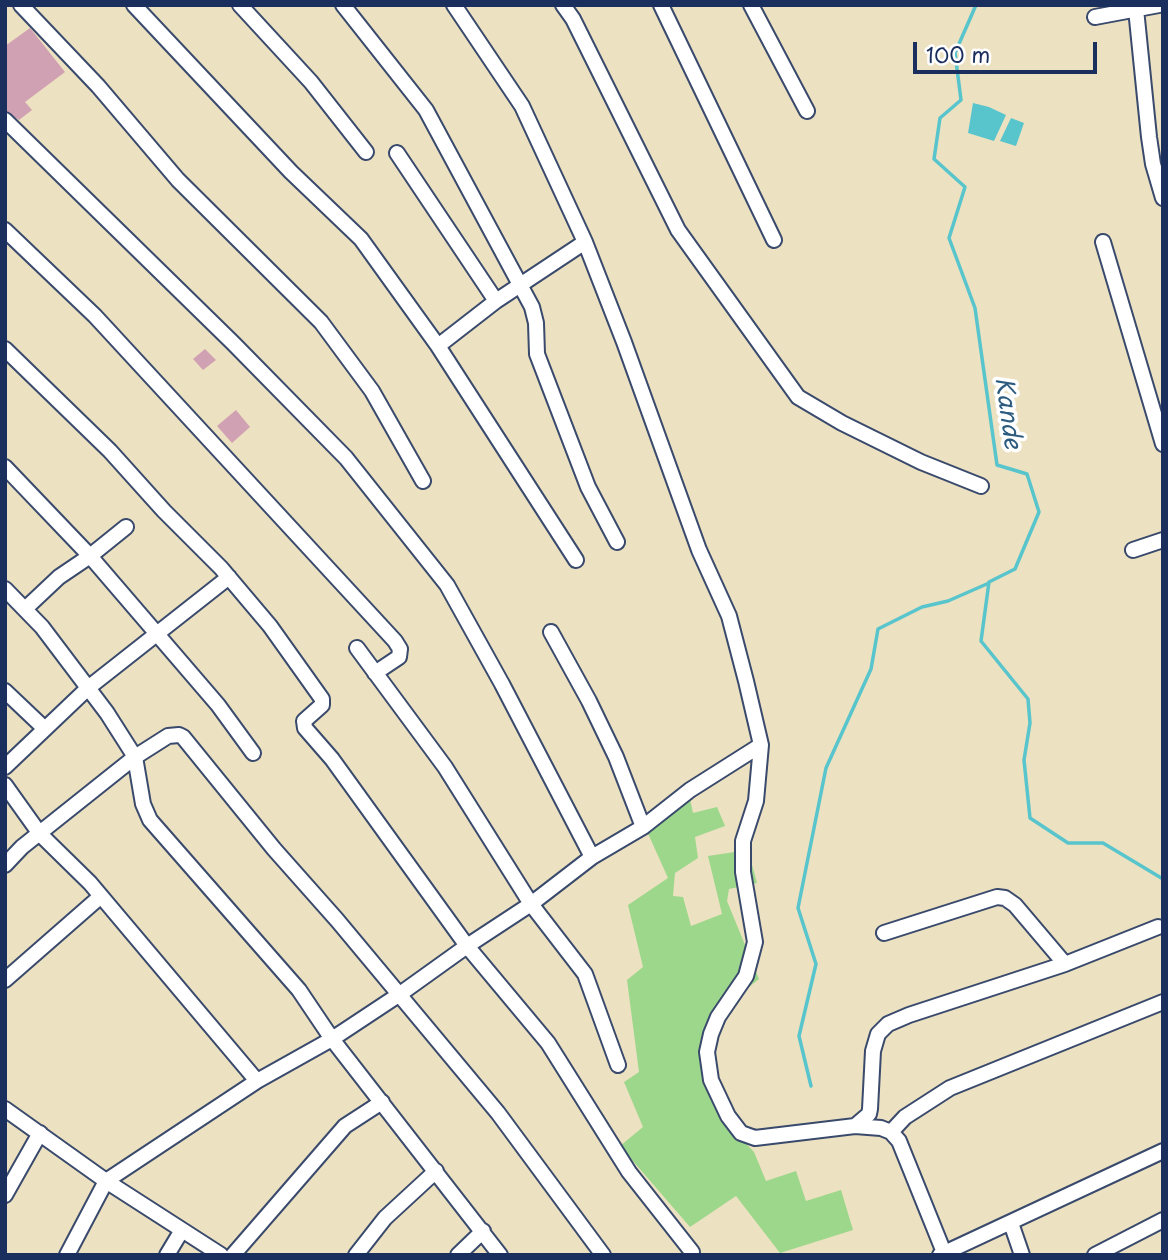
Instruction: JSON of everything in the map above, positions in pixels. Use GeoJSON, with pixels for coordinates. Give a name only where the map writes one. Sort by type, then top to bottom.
{"type":"FeatureCollection","features":[{"type":"Feature","properties":{"kind":"street"},"geometry":{"type":"LineString","coordinates":[[21,5],[98,86],[178,180],[321,322],[372,391],[423,481]]}},
{"type":"Feature","properties":{"kind":"street"},"geometry":{"type":"LineString","coordinates":[[134,5],[291,172],[361,239],[438,346],[576,560]]}},
{"type":"Feature","properties":{"kind":"street"},"geometry":{"type":"LineString","coordinates":[[240,5],[311,82],[366,152]]}},
{"type":"Feature","properties":{"kind":"street"},"geometry":{"type":"LineString","coordinates":[[343,5],[426,110],[520,284],[535,314],[537,354],[589,487],[617,542]]}},
{"type":"Feature","properties":{"kind":"street"},"geometry":{"type":"LineString","coordinates":[[454,5],[522,106],[585,242],[699,550],[729,616],[761,745],[756,801],[743,841],[743,872],[755,942],[752,960],[746,976],[718,1017],[707,1052],[710,1080],[728,1116],[741,1133],[755,1138],[855,1126],[881,1128],[891,1132],[899,1141],[943,1254],[1163,1152]]}},
{"type":"Feature","properties":{"kind":"street"},"geometry":{"type":"LineString","coordinates":[[563,5],[573,19],[678,230],[798,397],[842,423],[921,462],[981,486]]}},
{"type":"Feature","properties":{"kind":"street"},"geometry":{"type":"LineString","coordinates":[[661,5],[774,240]]}},
{"type":"Feature","properties":{"kind":"street"},"geometry":{"type":"LineString","coordinates":[[751,5],[807,111]]}},
{"type":"Feature","properties":{"kind":"street"},"geometry":{"type":"LineString","coordinates":[[1096,17],[1159,5]]}},
{"type":"Feature","properties":{"kind":"street"},"geometry":{"type":"LineString","coordinates":[[1136,9],[1149,137],[1153,164],[1163,198]]}},
{"type":"Feature","properties":{"kind":"street"},"geometry":{"type":"LineString","coordinates":[[5,120],[233,343],[346,458],[447,585],[592,857]]}},
{"type":"Feature","properties":{"kind":"street"},"geometry":{"type":"LineString","coordinates":[[397,153],[496,301]]}},
{"type":"Feature","properties":{"kind":"street"},"geometry":{"type":"LineString","coordinates":[[5,230],[95,316],[395,641],[400,649],[399,657],[375,673]]}},
{"type":"Feature","properties":{"kind":"street"},"geometry":{"type":"LineString","coordinates":[[438,346],[520,284],[585,242]]}},
{"type":"Feature","properties":{"kind":"street"},"geometry":{"type":"LineString","coordinates":[[1103,242],[1163,444]]}},
{"type":"Feature","properties":{"kind":"street"},"geometry":{"type":"LineString","coordinates":[[5,349],[110,451],[229,577],[270,625],[320,695],[322,705],[304,721],[304,728],[331,759],[467,946],[548,1043],[629,1172],[692,1252]]}},
{"type":"Feature","properties":{"kind":"street"},"geometry":{"type":"LineString","coordinates":[[5,467],[90,556],[218,705],[253,753]]}},
{"type":"Feature","properties":{"kind":"street"},"geometry":{"type":"LineString","coordinates":[[25,609],[59,577],[126,527]]}},
{"type":"Feature","properties":{"kind":"street"},"geometry":{"type":"LineString","coordinates":[[1133,550],[1163,540]]}},
{"type":"Feature","properties":{"kind":"street"},"geometry":{"type":"LineString","coordinates":[[5,767],[88,688],[229,577]]}},
{"type":"Feature","properties":{"kind":"street"},"geometry":{"type":"LineString","coordinates":[[5,589],[42,627],[135,757],[143,804],[150,820],[299,990],[332,1039],[500,1255]]}},
{"type":"Feature","properties":{"kind":"street"},"geometry":{"type":"LineString","coordinates":[[551,632],[589,701],[643,827]]}},
{"type":"Feature","properties":{"kind":"street"},"geometry":{"type":"LineString","coordinates":[[357,648],[445,767],[531,904],[585,974],[618,1065]]}},
{"type":"Feature","properties":{"kind":"street"},"geometry":{"type":"LineString","coordinates":[[5,691],[44,729]]}},
{"type":"Feature","properties":{"kind":"street"},"geometry":{"type":"LineString","coordinates":[[5,864],[135,757],[168,736],[183,737],[274,849],[400,994],[498,1113],[603,1255]]}},
{"type":"Feature","properties":{"kind":"street"},"geometry":{"type":"LineString","coordinates":[[66,1255],[106,1181],[257,1082],[332,1039],[400,994],[531,904],[592,857],[643,827],[690,790],[761,745]]}},
{"type":"Feature","properties":{"kind":"street"},"geometry":{"type":"LineString","coordinates":[[5,785],[40,834],[101,896],[257,1082]]}},
{"type":"Feature","properties":{"kind":"street"},"geometry":{"type":"LineString","coordinates":[[5,980],[101,896]]}},
{"type":"Feature","properties":{"kind":"street"},"geometry":{"type":"LineString","coordinates":[[884,933],[997,897],[1005,898],[1015,905],[1065,964]]}},
{"type":"Feature","properties":{"kind":"street"},"geometry":{"type":"LineString","coordinates":[[855,1126],[869,1114],[873,1051],[878,1034],[888,1024],[1065,964],[1158,927]]}},
{"type":"Feature","properties":{"kind":"street"},"geometry":{"type":"LineString","coordinates":[[891,1132],[905,1117],[950,1088],[1163,1002]]}},
{"type":"Feature","properties":{"kind":"street"},"geometry":{"type":"LineString","coordinates":[[233,1255],[345,1126],[382,1102]]}},
{"type":"Feature","properties":{"kind":"street"},"geometry":{"type":"LineString","coordinates":[[5,1109],[106,1181],[221,1255]]}},
{"type":"Feature","properties":{"kind":"street"},"geometry":{"type":"LineString","coordinates":[[5,1195],[40,1133]]}},
{"type":"Feature","properties":{"kind":"street"},"geometry":{"type":"LineString","coordinates":[[356,1255],[385,1218],[436,1171]]}},
{"type":"Feature","properties":{"kind":"street"},"geometry":{"type":"LineString","coordinates":[[1095,1255],[1163,1220]]}},
{"type":"Feature","properties":{"kind":"street"},"geometry":{"type":"LineString","coordinates":[[1011,1223],[1022,1255]]}},
{"type":"Feature","properties":{"kind":"street"},"geometry":{"type":"LineString","coordinates":[[167,1255],[182,1230]]}},
{"type":"Feature","properties":{"kind":"street"},"geometry":{"type":"LineString","coordinates":[[458,1255],[483,1231]]}},
{"type":"Feature","properties":{"kind":"green space"},"geometry":{"type":"Polygon","coordinates":[[[689,794],[693,813],[717,807],[725,826],[695,837],[698,858],[675,873],[673,896],[683,897],[691,926],[722,914],[708,856],[748,850],[757,883],[729,889],[727,901],[759,979],[713,1016],[719,1115],[754,1152],[766,1181],[796,1171],[806,1201],[841,1190],[853,1230],[780,1253],[736,1196],[690,1227],[620,1146],[643,1127],[624,1082],[639,1072],[627,980],[643,967],[628,905],[668,878],[646,829],[689,794]]]}},
{"type":"Feature","properties":{"kind":"water"},"geometry":{"type":"Polygon","coordinates":[[[973,103],[1006,115],[994,141],[968,133],[973,103]]]}},
{"type":"Feature","properties":{"kind":"water"},"geometry":{"type":"Polygon","coordinates":[[[1011,118],[1024,123],[1016,146],[1000,141],[1011,118]]]}},
{"type":"Feature","properties":{"kind":"building"},"geometry":{"type":"Polygon","coordinates":[[[30,28],[65,72],[25,102],[32,110],[19,120],[5,111],[5,46],[30,28]]]}},
{"type":"Feature","properties":{"kind":"building"},"geometry":{"type":"Polygon","coordinates":[[[205,349],[216,360],[203,370],[193,359],[205,349]]]}},
{"type":"Feature","properties":{"kind":"building"},"geometry":{"type":"Polygon","coordinates":[[[236,410],[250,427],[232,443],[217,426],[236,410]]]}},
{"type":"Feature","properties":{"kind":"waterway","name":"Kande"},"geometry":{"type":"LineString","coordinates":[[976,5],[955,53],[961,100],[940,118],[934,159],[965,187],[949,238],[975,308],[997,465],[1027,474],[1039,512],[1015,569],[989,582],[981,641],[1028,699],[1030,723],[1024,760],[1030,818],[1068,843],[1103,843],[1163,879]]}},
{"type":"Feature","properties":{"kind":"waterway"},"geometry":{"type":"LineString","coordinates":[[811,1086],[799,1036],[816,964],[798,908],[826,768],[871,669],[878,629],[922,607],[948,601],[989,583]]}}]}
